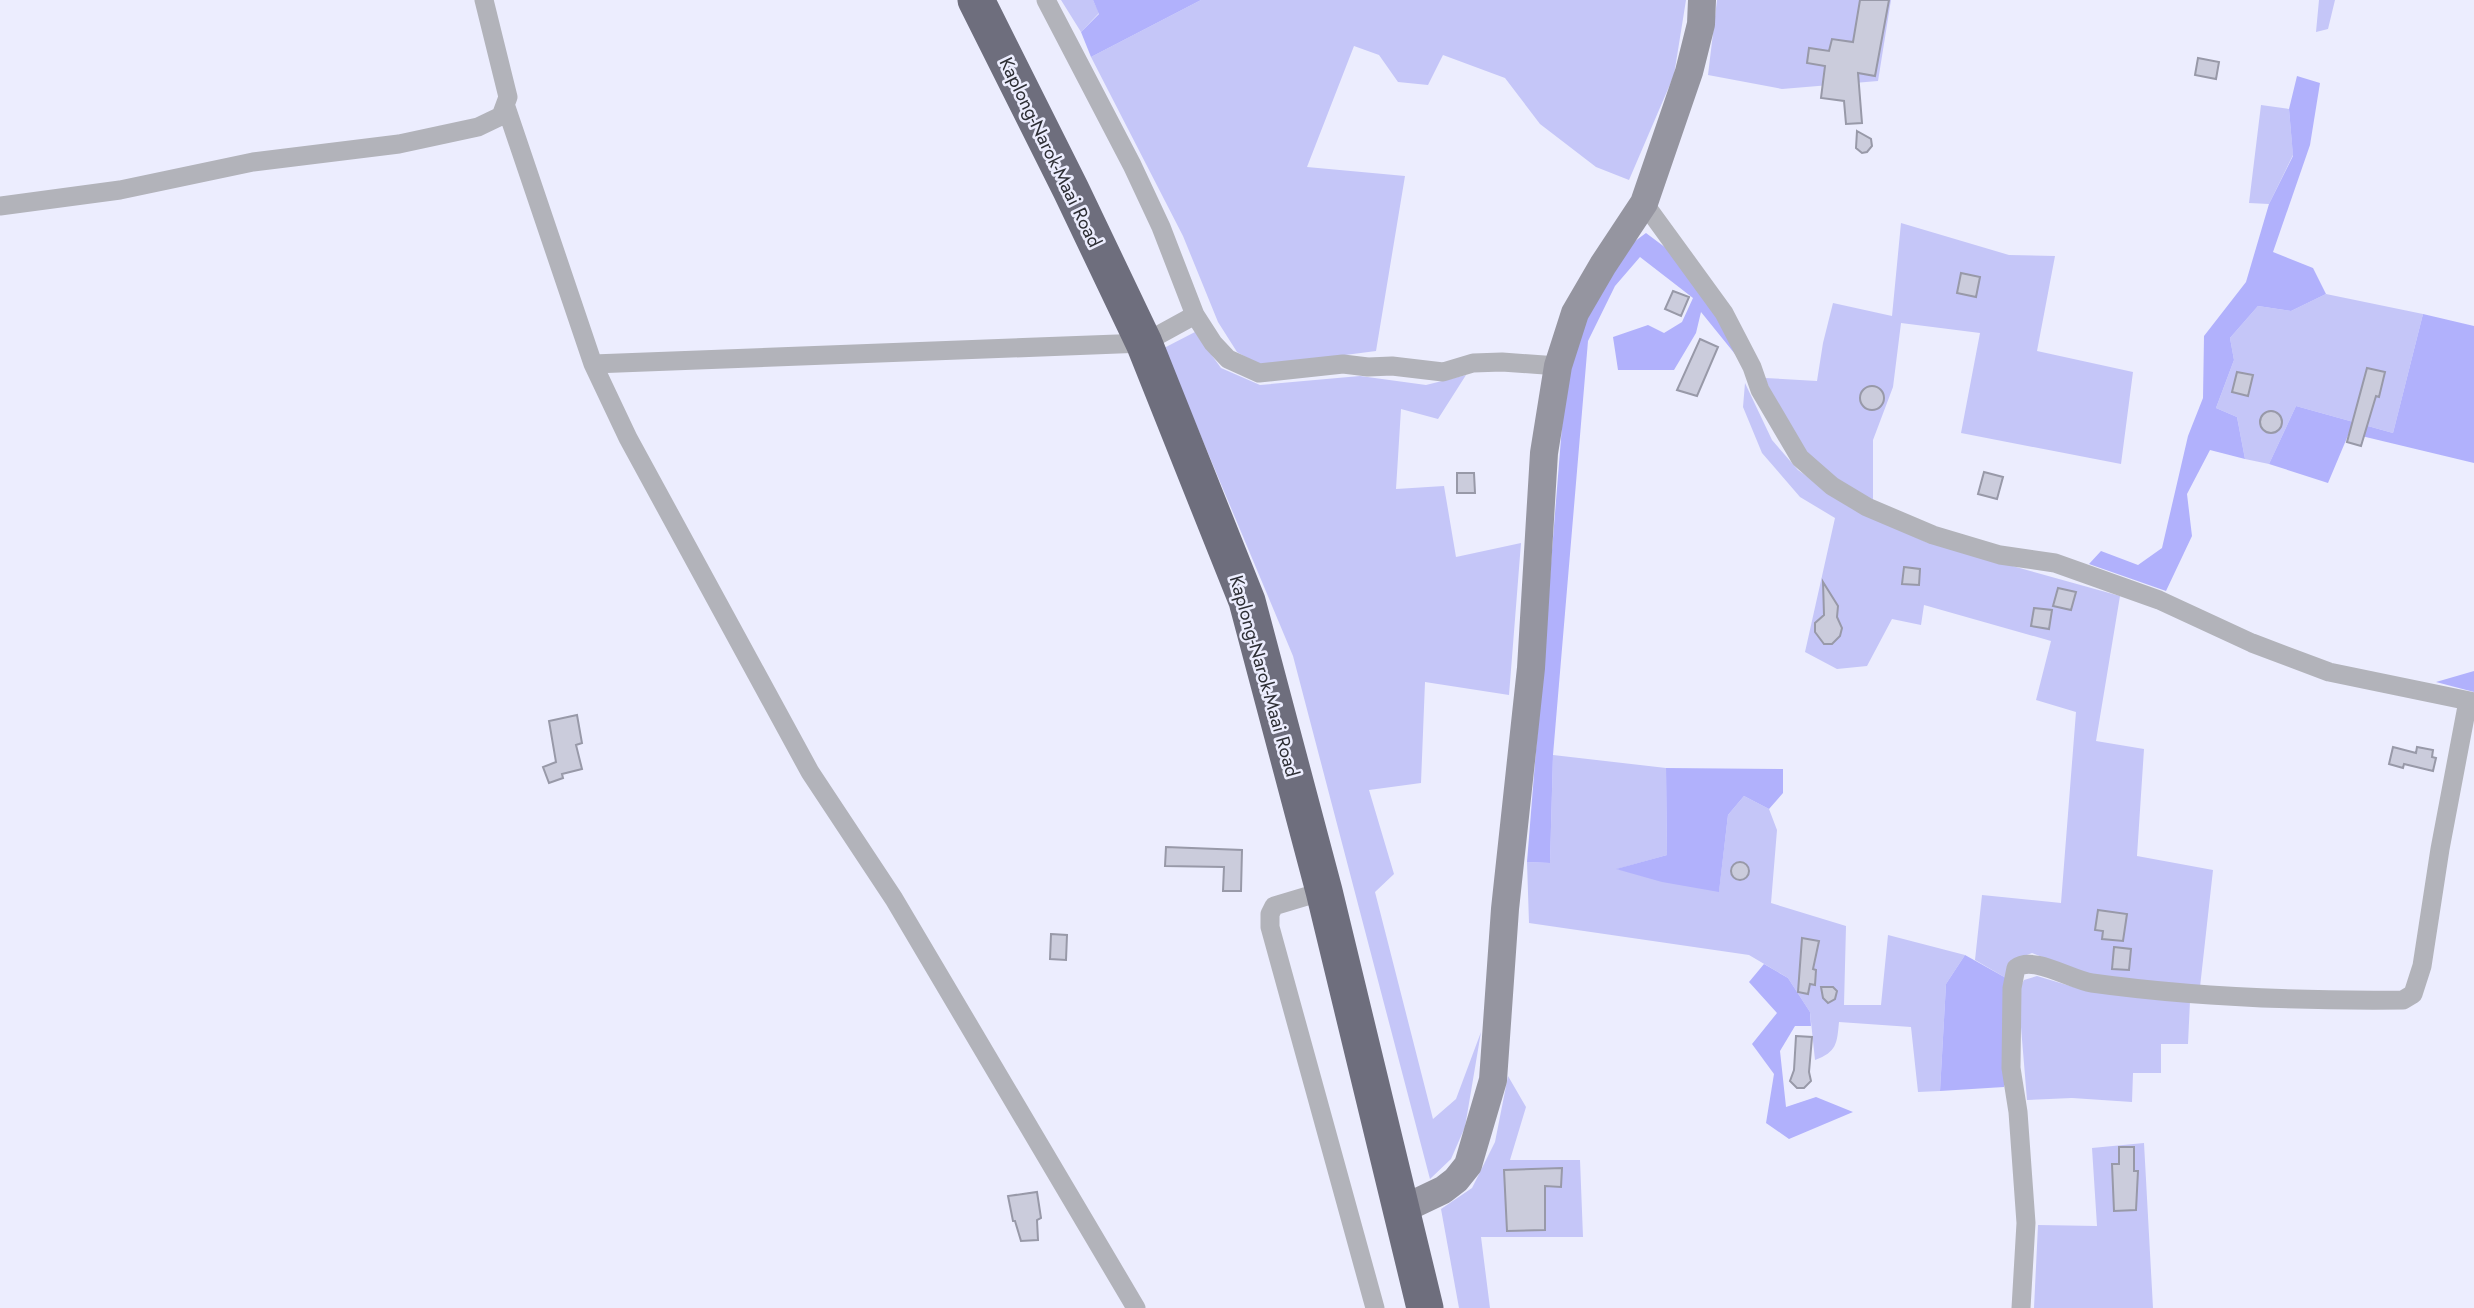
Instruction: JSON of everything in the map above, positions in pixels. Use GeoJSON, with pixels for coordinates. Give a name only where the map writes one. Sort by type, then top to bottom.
{"type":"FeatureCollection","features":[{"type":"Feature","properties":{"kind":"highway","name":"Kaplong-Narok-Maai Road"},"geometry":{"type":"LineString","coordinates":[[976,0],[1144,344],[1247,601],[1324,891],[1425,1308]]}},
{"type":"Feature","properties":{"kind":"street"},"geometry":{"type":"LineString","coordinates":[[0,206],[120,190],[253,162],[435,137],[478,127],[501,116],[508,97],[484,0]]}},
{"type":"Feature","properties":{"kind":"street"},"geometry":{"type":"LineString","coordinates":[[1046,0],[1138,177],[1161,227],[1195,315],[1213,343],[1228,359],[1259,373],[1343,364],[1443,372],[1473,363],[1558,366]]}},
{"type":"Feature","properties":{"kind":"street"},"geometry":{"type":"LineString","coordinates":[[1401,1210],[1443,1191],[1468,1165],[1493,1080],[1506,909],[1531,668],[1544,453],[1558,366],[1575,313],[1644,203],[1689,72],[1701,24],[1702,0]]}},
{"type":"Feature","properties":{"kind":"street"},"geometry":{"type":"LineString","coordinates":[[506,107],[593,364],[628,438],[810,772],[901,910],[1136,1308]]}},
{"type":"Feature","properties":{"kind":"street"},"geometry":{"type":"LineString","coordinates":[[1644,203],[1724,313],[1748,358],[1760,390],[1800,458],[1832,486],[1855,500],[1933,535],[2000,555],[2056,564],[2159,600],[2252,642],[2329,672],[2471,701],[2440,849],[2422,966],[2416,989],[2410,997],[2403,1000],[2349,1000],[2165,991],[2088,982],[2034,964],[2027,963],[2016,968],[2012,988],[2011,1068],[2018,1112],[2026,1223],[2021,1308]]}},
{"type":"Feature","properties":{"kind":"street"},"geometry":{"type":"LineString","coordinates":[[593,364],[1144,344],[1195,315]]}},
{"type":"Feature","properties":{"kind":"street"},"geometry":{"type":"LineString","coordinates":[[1324,891],[1274,906],[1270,914],[1270,927],[1376,1308]]}},
{"type":"Feature","properties":{"kind":"shaded area"},"geometry":{"type":"Polygon","coordinates":[[[1061,0],[1093,0],[1099,13],[1081,32],[1061,0]]]}},
{"type":"Feature","properties":{"kind":"shaded area"},"geometry":{"type":"Polygon","coordinates":[[[1093,0],[1201,0],[1091,57],[1081,32],[1099,14],[1093,0]]]}},
{"type":"Feature","properties":{"kind":"shaded area"},"geometry":{"type":"Polygon","coordinates":[[[1201,0],[1686,0],[1674,75],[1629,180],[1596,167],[1540,124],[1505,78],[1443,55],[1428,85],[1398,82],[1379,55],[1354,46],[1307,167],[1405,176],[1376,351],[1261,366],[1237,352],[1218,322],[1183,236],[1091,57],[1201,0]]]}},
{"type":"Feature","properties":{"kind":"shaded area"},"geometry":{"type":"Polygon","coordinates":[[[1717,0],[1891,0],[1878,81],[1782,89],[1708,75],[1717,0]]]}},
{"type":"Feature","properties":{"kind":"shaded area"},"geometry":{"type":"Polygon","coordinates":[[[2319,0],[2335,0],[2328,29],[2316,32],[2319,0]]]}},
{"type":"Feature","properties":{"kind":"shaded area"},"geometry":{"type":"Polygon","coordinates":[[[2297,76],[2320,83],[2310,145],[2273,252],[2313,268],[2326,294],[2291,311],[2258,306],[2230,338],[2234,360],[2216,408],[2237,417],[2245,459],[2210,450],[2187,494],[2192,536],[2166,591],[2089,564],[2101,551],[2138,565],[2162,548],[2188,436],[2203,398],[2204,336],[2246,282],[2269,204],[2293,156],[2289,109],[2297,76]]]}},
{"type":"Feature","properties":{"kind":"shaded area"},"geometry":{"type":"Polygon","coordinates":[[[2261,105],[2289,109],[2293,155],[2269,204],[2249,203],[2261,105]]]}},
{"type":"Feature","properties":{"kind":"shaded area"},"geometry":{"type":"Polygon","coordinates":[[[1901,223],[2009,255],[2055,256],[2037,351],[2133,372],[2121,464],[1961,433],[1980,333],[1901,323],[1893,387],[1873,440],[1873,501],[1832,477],[1810,459],[1790,431],[1765,378],[1817,381],[1833,303],[1892,316],[1901,223]]]}},
{"type":"Feature","properties":{"kind":"shaded area"},"geometry":{"type":"Polygon","coordinates":[[[1646,233],[1670,251],[1719,316],[1739,359],[1701,312],[1696,333],[1674,370],[1618,370],[1613,337],[1648,325],[1664,333],[1682,322],[1693,298],[1640,257],[1615,286],[1588,341],[1553,755],[1550,863],[1527,862],[1567,364],[1588,308],[1605,275],[1616,260],[1646,233]]]}},
{"type":"Feature","properties":{"kind":"shaded area"},"geometry":{"type":"Polygon","coordinates":[[[2326,294],[2423,314],[2393,433],[2296,406],[2269,464],[2245,459],[2237,417],[2216,408],[2234,360],[2230,338],[2258,306],[2291,311],[2326,294]]]}},
{"type":"Feature","properties":{"kind":"shaded area"},"geometry":{"type":"Polygon","coordinates":[[[2423,314],[2474,326],[2474,463],[2349,433],[2328,483],[2269,464],[2296,406],[2393,433],[2423,314]]]}},
{"type":"Feature","properties":{"kind":"shaded area"},"geometry":{"type":"Polygon","coordinates":[[[1195,332],[1221,368],[1260,385],[1360,376],[1426,385],[1466,375],[1438,419],[1401,409],[1396,489],[1444,486],[1456,557],[1521,543],[1509,695],[1425,682],[1421,783],[1369,790],[1394,874],[1375,892],[1433,1119],[1456,1099],[1481,1032],[1465,1127],[1451,1159],[1430,1179],[1293,656],[1164,348],[1195,332]]]}},
{"type":"Feature","properties":{"kind":"shaded area"},"geometry":{"type":"Polygon","coordinates":[[[1745,383],[1772,440],[1798,470],[1850,507],[1926,542],[2120,596],[2096,741],[2144,749],[2137,856],[2213,870],[2200,987],[2088,975],[2032,953],[2014,960],[2006,978],[1975,960],[1982,895],[2061,903],[2076,712],[2036,700],[2051,641],[1924,605],[1921,625],[1892,619],[1867,666],[1837,669],[1805,652],[1835,518],[1800,497],[1762,453],[1743,407],[1745,383]]]}},
{"type":"Feature","properties":{"kind":"shaded area"},"geometry":{"type":"Polygon","coordinates":[[[2474,671],[2474,692],[2436,682],[2474,671]]]}},
{"type":"Feature","properties":{"kind":"shaded area"},"geometry":{"type":"Polygon","coordinates":[[[1553,755],[1666,768],[1667,855],[1617,869],[1719,891],[1728,815],[1744,796],[1769,809],[1777,830],[1771,903],[1846,926],[1844,1005],[1881,1005],[1888,935],[1965,955],[1946,984],[1940,1091],[1918,1092],[1911,1027],[1839,1022],[1838,1036],[1832,1050],[1815,1060],[1810,1012],[1788,978],[1749,955],[1529,923],[1527,862],[1550,863],[1553,755]]]}},
{"type":"Feature","properties":{"kind":"shaded area"},"geometry":{"type":"Polygon","coordinates":[[[1666,768],[1783,769],[1783,793],[1769,809],[1744,796],[1728,815],[1719,892],[1662,882],[1616,869],[1667,855],[1666,768]]]}},
{"type":"Feature","properties":{"kind":"shaded area"},"geometry":{"type":"Polygon","coordinates":[[[1965,955],[2006,978],[2004,1087],[1940,1091],[1946,984],[1965,955]]]}},
{"type":"Feature","properties":{"kind":"shaded area"},"geometry":{"type":"Polygon","coordinates":[[[1764,964],[1788,978],[1810,1012],[1811,1026],[1795,1026],[1780,1051],[1786,1107],[1816,1097],[1853,1112],[1789,1139],[1766,1123],[1774,1074],[1752,1044],[1777,1013],[1749,982],[1764,964]]]}},
{"type":"Feature","properties":{"kind":"shaded area"},"geometry":{"type":"Polygon","coordinates":[[[2037,976],[2077,988],[2190,1001],[2188,1044],[2161,1044],[2161,1073],[2133,1073],[2132,1102],[2072,1098],[2027,1100],[2018,991],[2024,980],[2037,976]]]}},
{"type":"Feature","properties":{"kind":"shaded area"},"geometry":{"type":"Polygon","coordinates":[[[1508,1076],[1526,1107],[1510,1160],[1580,1160],[1583,1237],[1481,1237],[1490,1308],[1459,1308],[1441,1209],[1472,1188],[1495,1142],[1508,1076]]]}},
{"type":"Feature","properties":{"kind":"shaded area"},"geometry":{"type":"Polygon","coordinates":[[[2144,1143],[2153,1308],[2034,1308],[2038,1225],[2097,1226],[2092,1148],[2144,1143]]]}},
{"type":"Feature","properties":{"kind":"building"},"geometry":{"type":"Polygon","coordinates":[[[1860,0],[1889,0],[1875,76],[1858,73],[1862,123],[1846,124],[1844,101],[1821,98],[1825,66],[1807,63],[1809,48],[1829,51],[1832,39],[1853,42],[1860,0]]]}},
{"type":"Feature","properties":{"kind":"building"},"geometry":{"type":"Polygon","coordinates":[[[2198,58],[2219,62],[2216,79],[2195,75],[2198,58]]]}},
{"type":"Feature","properties":{"kind":"building"},"geometry":{"type":"Polygon","coordinates":[[[1857,131],[1871,139],[1872,146],[1867,152],[1862,153],[1856,148],[1857,131]]]}},
{"type":"Feature","properties":{"kind":"building"},"geometry":{"type":"Polygon","coordinates":[[[1961,273],[1980,277],[1976,297],[1957,293],[1961,273]]]}},
{"type":"Feature","properties":{"kind":"building"},"geometry":{"type":"Polygon","coordinates":[[[1673,291],[1689,297],[1681,316],[1665,309],[1673,291]]]}},
{"type":"Feature","properties":{"kind":"building"},"geometry":{"type":"Polygon","coordinates":[[[1700,339],[1718,347],[1697,396],[1677,390],[1700,339]]]}},
{"type":"Feature","properties":{"kind":"building"},"geometry":{"type":"Polygon","coordinates":[[[2367,368],[2385,372],[2361,446],[2347,442],[2367,368]]]}},
{"type":"Feature","properties":{"kind":"building"},"geometry":{"type":"Polygon","coordinates":[[[2237,372],[2253,375],[2248,396],[2232,392],[2237,372]]]}},
{"type":"Feature","properties":{"kind":"building"},"geometry":{"type":"Polygon","coordinates":[[[1872,386],[1881,389],[1884,398],[1881,407],[1872,410],[1863,407],[1860,398],[1863,389],[1872,386]]]}},
{"type":"Feature","properties":{"kind":"building"},"geometry":{"type":"Polygon","coordinates":[[[2271,411],[2279,414],[2282,422],[2279,430],[2271,433],[2263,430],[2260,422],[2263,414],[2271,411]]]}},
{"type":"Feature","properties":{"kind":"building"},"geometry":{"type":"Polygon","coordinates":[[[1984,472],[2003,477],[1997,499],[1978,494],[1984,472]]]}},
{"type":"Feature","properties":{"kind":"building"},"geometry":{"type":"Polygon","coordinates":[[[1457,473],[1474,473],[1475,493],[1457,493],[1457,473]]]}},
{"type":"Feature","properties":{"kind":"building"},"geometry":{"type":"Polygon","coordinates":[[[1904,567],[1920,569],[1919,585],[1902,584],[1904,567]]]}},
{"type":"Feature","properties":{"kind":"building"},"geometry":{"type":"Polygon","coordinates":[[[1823,582],[1838,606],[1837,617],[1842,628],[1840,636],[1832,644],[1824,644],[1815,632],[1815,623],[1824,615],[1823,582]]]}},
{"type":"Feature","properties":{"kind":"building"},"geometry":{"type":"Polygon","coordinates":[[[2058,588],[2076,592],[2071,610],[2053,606],[2058,588]]]}},
{"type":"Feature","properties":{"kind":"building"},"geometry":{"type":"Polygon","coordinates":[[[2034,608],[2052,610],[2049,629],[2031,626],[2034,608]]]}},
{"type":"Feature","properties":{"kind":"building"},"geometry":{"type":"Polygon","coordinates":[[[577,715],[582,743],[576,745],[582,769],[562,774],[563,778],[549,783],[543,767],[556,762],[549,721],[577,715]]]}},
{"type":"Feature","properties":{"kind":"building"},"geometry":{"type":"Polygon","coordinates":[[[2393,747],[2416,753],[2417,747],[2433,750],[2432,757],[2436,758],[2433,771],[2404,764],[2403,768],[2389,764],[2393,747]]]}},
{"type":"Feature","properties":{"kind":"building"},"geometry":{"type":"Polygon","coordinates":[[[1166,847],[1242,850],[1241,891],[1223,891],[1224,867],[1165,866],[1166,847]]]}},
{"type":"Feature","properties":{"kind":"building"},"geometry":{"type":"Polygon","coordinates":[[[1740,862],[1746,865],[1749,871],[1746,877],[1740,880],[1734,877],[1731,871],[1734,865],[1740,862]]]}},
{"type":"Feature","properties":{"kind":"building"},"geometry":{"type":"Polygon","coordinates":[[[2098,910],[2127,914],[2123,941],[2102,939],[2103,931],[2095,930],[2098,910]]]}},
{"type":"Feature","properties":{"kind":"building"},"geometry":{"type":"Polygon","coordinates":[[[1051,934],[1067,935],[1066,960],[1050,959],[1051,934]]]}},
{"type":"Feature","properties":{"kind":"building"},"geometry":{"type":"Polygon","coordinates":[[[1802,938],[1819,941],[1813,969],[1816,970],[1815,985],[1810,984],[1808,994],[1798,992],[1802,938]]]}},
{"type":"Feature","properties":{"kind":"building"},"geometry":{"type":"Polygon","coordinates":[[[2114,947],[2131,949],[2129,970],[2112,969],[2114,947]]]}},
{"type":"Feature","properties":{"kind":"building"},"geometry":{"type":"Polygon","coordinates":[[[1821,987],[1833,987],[1837,991],[1835,999],[1828,1003],[1823,998],[1821,987]]]}},
{"type":"Feature","properties":{"kind":"building"},"geometry":{"type":"Polygon","coordinates":[[[1796,1036],[1812,1037],[1809,1072],[1811,1081],[1804,1088],[1797,1088],[1790,1081],[1794,1070],[1796,1036]]]}},
{"type":"Feature","properties":{"kind":"building"},"geometry":{"type":"Polygon","coordinates":[[[2119,1147],[2134,1147],[2134,1171],[2138,1171],[2136,1210],[2114,1211],[2112,1164],[2119,1164],[2119,1147]]]}},
{"type":"Feature","properties":{"kind":"building"},"geometry":{"type":"Polygon","coordinates":[[[1562,1168],[1561,1187],[1545,1186],[1545,1230],[1507,1231],[1504,1170],[1562,1168]]]}},
{"type":"Feature","properties":{"kind":"building"},"geometry":{"type":"Polygon","coordinates":[[[1037,1192],[1041,1218],[1037,1220],[1038,1240],[1021,1241],[1013,1221],[1008,1196],[1037,1192]]]}}]}
